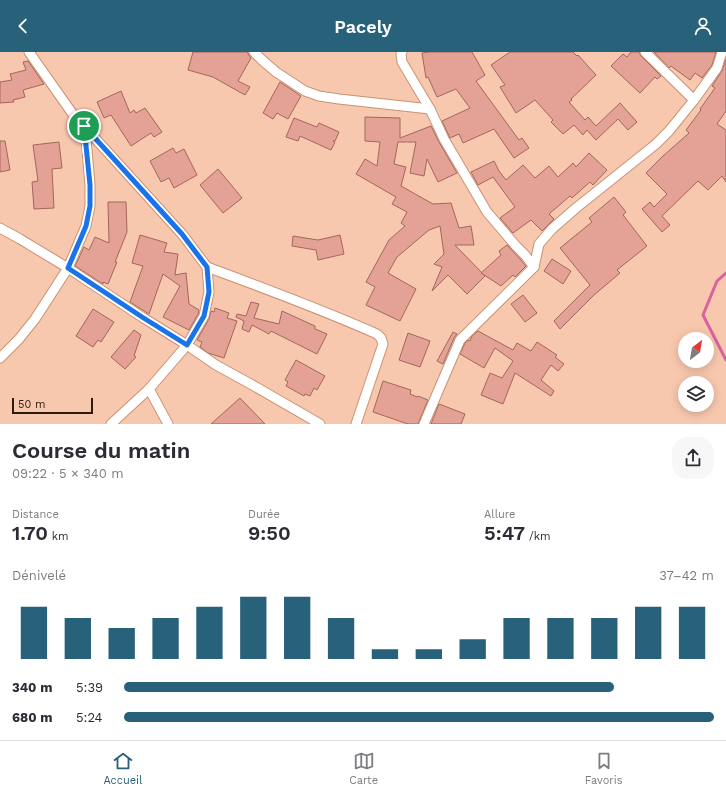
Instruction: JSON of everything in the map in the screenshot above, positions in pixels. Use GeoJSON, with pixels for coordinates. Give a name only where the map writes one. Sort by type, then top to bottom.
{"type":"FeatureCollection","features":[{"type":"Feature","properties":{"kind":"street"},"geometry":{"type":"LineString","coordinates":[[29,52],[72,113],[182,234],[207,267],[209,292],[204,316],[187,345],[149,389],[111,424]]}},
{"type":"Feature","properties":{"kind":"street"},"geometry":{"type":"LineString","coordinates":[[254,52],[276,72],[305,91],[319,96],[430,109]]}},
{"type":"Feature","properties":{"kind":"street"},"geometry":{"type":"LineString","coordinates":[[402,52],[402,62],[430,109],[444,139],[487,212],[534,267]]}},
{"type":"Feature","properties":{"kind":"street"},"geometry":{"type":"LineString","coordinates":[[644,52],[694,100]]}},
{"type":"Feature","properties":{"kind":"street"},"geometry":{"type":"LineString","coordinates":[[424,424],[460,340],[534,267],[539,244],[552,229],[656,144],[669,131],[717,68],[722,52]]}},
{"type":"Feature","properties":{"kind":"street"},"geometry":{"type":"LineString","coordinates":[[0,358],[19,339],[35,319],[68,268],[86,226],[90,206],[90,185],[84,126]]}},
{"type":"Feature","properties":{"kind":"street"},"geometry":{"type":"LineString","coordinates":[[0,228],[68,268],[216,365],[320,424]]}},
{"type":"Feature","properties":{"kind":"street"},"geometry":{"type":"LineString","coordinates":[[207,267],[335,315],[377,334],[381,338],[383,344],[356,424]]}},
{"type":"Feature","properties":{"kind":"street"},"geometry":{"type":"LineString","coordinates":[[149,389],[168,424]]}},
{"type":"Feature","properties":{"kind":"building"},"geometry":{"type":"Polygon","coordinates":[[[193,52],[248,52],[251,58],[238,81],[250,87],[245,95],[213,77],[188,70],[193,52]]]}},
{"type":"Feature","properties":{"kind":"building"},"geometry":{"type":"Polygon","coordinates":[[[472,52],[485,75],[476,81],[519,140],[522,138],[529,148],[514,158],[494,129],[463,143],[459,134],[450,138],[442,121],[470,108],[456,89],[437,97],[428,77],[426,78],[422,53],[472,52]]]}},
{"type":"Feature","properties":{"kind":"building"},"geometry":{"type":"Polygon","coordinates":[[[510,52],[573,52],[577,56],[578,55],[596,75],[569,102],[585,120],[588,117],[596,126],[620,103],[637,122],[628,130],[618,119],[596,140],[587,130],[583,135],[574,125],[563,134],[551,122],[553,120],[535,100],[516,113],[500,87],[505,85],[491,65],[510,52]]]}},
{"type":"Feature","properties":{"kind":"building"},"geometry":{"type":"Polygon","coordinates":[[[631,52],[639,52],[641,56],[661,76],[657,79],[655,77],[640,93],[611,66],[623,54],[627,57],[631,52]]]}},
{"type":"Feature","properties":{"kind":"building"},"geometry":{"type":"Polygon","coordinates":[[[654,52],[716,52],[712,65],[702,78],[695,73],[690,80],[671,66],[669,68],[654,52]]]}},
{"type":"Feature","properties":{"kind":"building"},"geometry":{"type":"Polygon","coordinates":[[[726,59],[726,111],[717,124],[726,130],[726,182],[722,176],[708,190],[698,181],[662,216],[670,225],[662,232],[642,209],[650,202],[654,207],[667,194],[646,173],[689,133],[686,130],[715,88],[712,86],[722,71],[726,59]]]}},
{"type":"Feature","properties":{"kind":"building"},"geometry":{"type":"Polygon","coordinates":[[[28,61],[44,84],[23,90],[25,97],[13,100],[14,102],[0,103],[0,82],[12,80],[10,74],[26,70],[23,62],[28,61]]]}},
{"type":"Feature","properties":{"kind":"building"},"geometry":{"type":"Polygon","coordinates":[[[280,82],[301,96],[288,119],[277,113],[273,119],[263,113],[280,82]]]}},
{"type":"Feature","properties":{"kind":"building"},"geometry":{"type":"Polygon","coordinates":[[[121,91],[130,113],[134,110],[136,113],[145,108],[162,132],[154,137],[151,133],[131,146],[111,115],[104,118],[97,102],[121,91]]]}},
{"type":"Feature","properties":{"kind":"building"},"geometry":{"type":"Polygon","coordinates":[[[365,117],[400,118],[400,138],[431,126],[457,173],[438,182],[427,159],[424,176],[410,173],[416,142],[398,142],[394,164],[406,167],[401,186],[433,204],[451,203],[459,228],[471,226],[474,245],[455,245],[485,276],[467,294],[448,275],[432,291],[442,267],[434,264],[444,254],[440,226],[429,230],[397,257],[388,273],[416,289],[400,321],[366,305],[375,287],[366,282],[389,240],[405,226],[401,223],[407,212],[392,204],[396,197],[356,174],[365,159],[377,166],[380,142],[365,141],[365,117]]]}},
{"type":"Feature","properties":{"kind":"building"},"geometry":{"type":"Polygon","coordinates":[[[294,118],[317,127],[319,123],[339,132],[335,141],[333,141],[335,142],[331,150],[300,136],[298,141],[286,137],[294,118]]]}},
{"type":"Feature","properties":{"kind":"building"},"geometry":{"type":"Polygon","coordinates":[[[0,141],[5,141],[10,170],[0,172],[0,141]]]}},
{"type":"Feature","properties":{"kind":"building"},"geometry":{"type":"Polygon","coordinates":[[[59,142],[62,168],[52,169],[54,208],[34,209],[32,182],[38,181],[33,145],[59,142]]]}},
{"type":"Feature","properties":{"kind":"building"},"geometry":{"type":"Polygon","coordinates":[[[173,148],[176,153],[184,149],[197,175],[174,188],[169,178],[161,182],[150,161],[173,148]]]}},
{"type":"Feature","properties":{"kind":"building"},"geometry":{"type":"Polygon","coordinates":[[[589,153],[607,170],[593,185],[590,182],[572,198],[570,196],[549,214],[554,219],[542,231],[531,220],[513,233],[500,218],[515,207],[493,177],[478,185],[471,172],[494,161],[506,180],[523,165],[535,178],[549,166],[558,177],[573,163],[576,167],[589,153]]]}},
{"type":"Feature","properties":{"kind":"building"},"geometry":{"type":"Polygon","coordinates":[[[218,169],[242,198],[223,213],[200,185],[218,169]]]}},
{"type":"Feature","properties":{"kind":"building"},"geometry":{"type":"Polygon","coordinates":[[[614,197],[626,212],[623,215],[647,246],[617,270],[620,273],[594,295],[560,329],[554,321],[590,285],[560,248],[592,222],[589,218],[614,197]]]}},
{"type":"Feature","properties":{"kind":"building"},"geometry":{"type":"Polygon","coordinates":[[[108,202],[126,202],[127,232],[108,284],[103,282],[103,284],[75,266],[84,247],[89,250],[95,237],[109,243],[108,202]]]}},
{"type":"Feature","properties":{"kind":"building"},"geometry":{"type":"Polygon","coordinates":[[[140,235],[167,243],[164,252],[178,254],[175,275],[186,273],[189,304],[199,310],[189,330],[163,317],[180,286],[163,274],[149,314],[130,302],[143,266],[132,263],[140,235]]]}},
{"type":"Feature","properties":{"kind":"building"},"geometry":{"type":"Polygon","coordinates":[[[340,235],[344,254],[318,260],[316,250],[292,246],[293,236],[318,240],[340,235]]]}},
{"type":"Feature","properties":{"kind":"building"},"geometry":{"type":"Polygon","coordinates":[[[507,245],[526,266],[515,277],[513,275],[501,286],[481,273],[501,255],[499,251],[507,245]]]}},
{"type":"Feature","properties":{"kind":"building"},"geometry":{"type":"Polygon","coordinates":[[[552,259],[571,271],[563,284],[544,271],[552,259]]]}},
{"type":"Feature","properties":{"kind":"building"},"geometry":{"type":"Polygon","coordinates":[[[523,295],[537,313],[525,322],[511,304],[523,295]]]}},
{"type":"Feature","properties":{"kind":"building"},"geometry":{"type":"Polygon","coordinates":[[[251,302],[259,304],[254,318],[279,324],[282,311],[315,326],[315,329],[327,334],[317,354],[271,331],[269,334],[252,325],[249,332],[242,329],[244,321],[236,317],[237,314],[246,316],[251,302]]]}},
{"type":"Feature","properties":{"kind":"building"},"geometry":{"type":"Polygon","coordinates":[[[215,308],[229,313],[227,318],[237,321],[224,358],[208,353],[200,347],[202,342],[197,340],[209,319],[211,311],[214,312],[215,308]]]}},
{"type":"Feature","properties":{"kind":"building"},"geometry":{"type":"Polygon","coordinates":[[[93,309],[114,322],[101,342],[98,340],[93,347],[76,336],[93,309]]]}},
{"type":"Feature","properties":{"kind":"building"},"geometry":{"type":"Polygon","coordinates":[[[134,330],[141,335],[134,356],[136,357],[125,369],[111,357],[134,330]]]}},
{"type":"Feature","properties":{"kind":"building"},"geometry":{"type":"Polygon","coordinates":[[[478,331],[513,350],[517,343],[531,351],[537,342],[557,355],[555,357],[564,364],[558,371],[551,365],[541,380],[554,391],[551,396],[515,373],[503,404],[481,395],[490,373],[502,378],[513,361],[495,348],[484,368],[460,354],[465,343],[468,340],[470,341],[472,336],[478,331]]]}},
{"type":"Feature","properties":{"kind":"building"},"geometry":{"type":"Polygon","coordinates":[[[453,332],[457,334],[443,364],[437,361],[453,332]]]}},
{"type":"Feature","properties":{"kind":"building"},"geometry":{"type":"Polygon","coordinates":[[[408,333],[430,341],[420,367],[399,360],[408,333]]]}},
{"type":"Feature","properties":{"kind":"building"},"geometry":{"type":"Polygon","coordinates":[[[296,360],[325,376],[317,390],[314,388],[310,396],[305,394],[304,396],[286,386],[288,382],[285,380],[296,360]]]}},
{"type":"Feature","properties":{"kind":"building"},"geometry":{"type":"Polygon","coordinates":[[[383,381],[411,390],[410,394],[428,400],[418,424],[408,424],[373,412],[383,381]]]}},
{"type":"Feature","properties":{"kind":"building"},"geometry":{"type":"Polygon","coordinates":[[[240,398],[265,424],[211,424],[240,398]]]}},
{"type":"Feature","properties":{"kind":"building"},"geometry":{"type":"Polygon","coordinates":[[[439,404],[465,414],[461,424],[431,424],[439,404]]]}},
{"type":"Feature","properties":{"kind":"waterway"},"geometry":{"type":"LineString","coordinates":[[726,273],[717,281],[703,315],[726,360]]}},
{"type":"Feature","properties":{"kind":"route"},"geometry":{"type":"LineString","coordinates":[[84,126],[182,234],[207,267],[209,292],[204,316],[187,345],[68,268],[86,226],[90,206],[90,185],[84,126]]}}]}
